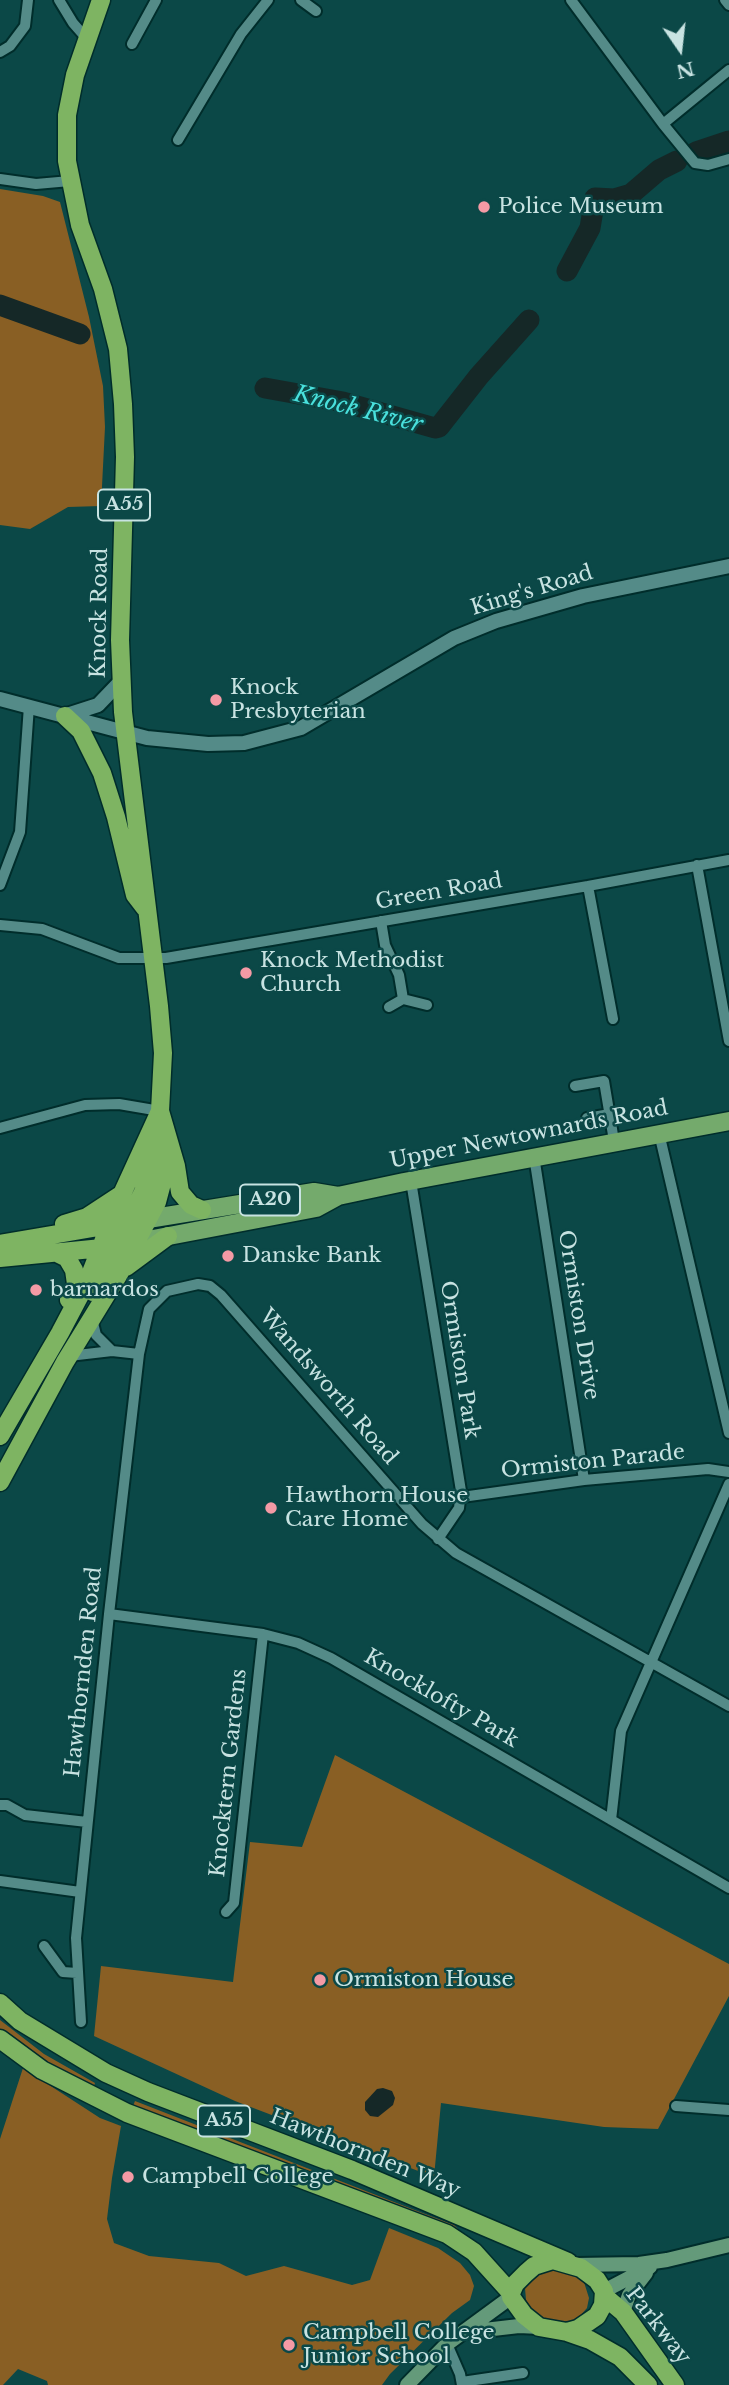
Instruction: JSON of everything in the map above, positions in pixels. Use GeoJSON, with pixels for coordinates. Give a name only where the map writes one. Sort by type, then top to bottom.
{"type":"FeatureCollection","features":[{"type":"Feature","properties":{"kind":"highway","name":"Knock Road"},"geometry":{"type":"LineString","coordinates":[[101,0],[75,75],[67,114],[67,161],[80,225],[109,310],[118,349],[125,457],[120,628],[124,733],[154,958],[163,1053],[163,1119],[180,1192],[191,1205],[202,1210]]}},
{"type":"Feature","properties":{"kind":"highway"},"geometry":{"type":"LineString","coordinates":[[65,716],[81,732],[99,766],[113,808],[135,895],[149,914]]}},
{"type":"Feature","properties":{"kind":"highway","name":"Knock Road"},"geometry":{"type":"LineString","coordinates":[[125,1233],[122,1194],[163,1119]]}},
{"type":"Feature","properties":{"kind":"highway"},"geometry":{"type":"LineString","coordinates":[[125,1233],[143,1192],[163,1119]]}},
{"type":"Feature","properties":{"kind":"highway","name":"A55"},"geometry":{"type":"LineString","coordinates":[[0,1436],[60,1333],[125,1233],[157,1202],[171,1148]]}},
{"type":"Feature","properties":{"kind":"highway"},"geometry":{"type":"LineString","coordinates":[[0,1238],[80,1220],[122,1194]]}},
{"type":"Feature","properties":{"kind":"highway","name":"A55"},"geometry":{"type":"LineString","coordinates":[[0,1482],[68,1356],[119,1274],[125,1233]]}},
{"type":"Feature","properties":{"kind":"highway","name":"Upper Newtownards Road"},"geometry":{"type":"LineString","coordinates":[[0,1247],[125,1233]]}},
{"type":"Feature","properties":{"kind":"highway","name":"Upper Newtownards Road"},"geometry":{"type":"LineString","coordinates":[[0,1258],[57,1253],[125,1233]]}},
{"type":"Feature","properties":{"kind":"highway"},"geometry":{"type":"LineString","coordinates":[[119,1274],[168,1236]]}},
{"type":"Feature","properties":{"kind":"highway"},"geometry":{"type":"LineString","coordinates":[[15,1409],[18,1393],[76,1284],[71,1263],[57,1253]]}},
{"type":"Feature","properties":{"kind":"highway","name":"Hawthornden Way"},"geometry":{"type":"LineString","coordinates":[[0,2003],[20,2021],[106,2073],[148,2092],[352,2170],[572,2264]]}},
{"type":"Feature","properties":{"kind":"highway","name":"Hawthornden Way"},"geometry":{"type":"LineString","coordinates":[[0,2039],[42,2070],[127,2113],[447,2234],[474,2252],[511,2295]]}},
{"type":"Feature","properties":{"kind":"highway"},"geometry":{"type":"LineString","coordinates":[[511,2295],[519,2279],[534,2266],[553,2260],[572,2264]]}},
{"type":"Feature","properties":{"kind":"highway","name":"A55"},"geometry":{"type":"LineString","coordinates":[[572,2264],[597,2280],[604,2293]]}},
{"type":"Feature","properties":{"kind":"highway"},"geometry":{"type":"LineString","coordinates":[[539,2327],[567,2332],[586,2325],[597,2316],[603,2305],[604,2293]]}},
{"type":"Feature","properties":{"kind":"highway","name":"Parkway"},"geometry":{"type":"LineString","coordinates":[[604,2293],[623,2312],[675,2385]]}},
{"type":"Feature","properties":{"kind":"highway","name":"A55"},"geometry":{"type":"LineString","coordinates":[[511,2295],[524,2315],[539,2327]]}},
{"type":"Feature","properties":{"kind":"highway","name":"Parkway"},"geometry":{"type":"LineString","coordinates":[[567,2332],[610,2350],[636,2371],[645,2384]]}},
{"type":"Feature","properties":{"kind":"main road","name":"Upper Newtownards Road"},"geometry":{"type":"LineString","coordinates":[[125,1233],[168,1236],[258,1220],[316,1208],[338,1196],[534,1156],[729,1121]]}},
{"type":"Feature","properties":{"kind":"main road","name":"Upper Newtownards Road"},"geometry":{"type":"LineString","coordinates":[[125,1233],[202,1210],[235,1207],[314,1192],[338,1196]]}},
{"type":"Feature","properties":{"kind":"main road"},"geometry":{"type":"LineString","coordinates":[[125,1233],[230,1217],[258,1220]]}},
{"type":"Feature","properties":{"kind":"main road"},"geometry":{"type":"LineString","coordinates":[[572,2264],[661,2262],[729,2245]]}},
{"type":"Feature","properties":{"kind":"main road"},"geometry":{"type":"LineString","coordinates":[[604,2293],[661,2262]]}},
{"type":"Feature","properties":{"kind":"main road"},"geometry":{"type":"LineString","coordinates":[[623,2312],[633,2288],[661,2262]]}},
{"type":"Feature","properties":{"kind":"main road"},"geometry":{"type":"LineString","coordinates":[[407,2385],[431,2357],[511,2295]]}},
{"type":"Feature","properties":{"kind":"main road"},"geometry":{"type":"LineString","coordinates":[[463,2333],[519,2326],[539,2327]]}},
{"type":"Feature","properties":{"kind":"street"},"geometry":{"type":"LineString","coordinates":[[0,52],[10,46],[25,26],[28,0]]}},
{"type":"Feature","properties":{"kind":"street"},"geometry":{"type":"LineString","coordinates":[[59,0],[87,39]]}},
{"type":"Feature","properties":{"kind":"street"},"geometry":{"type":"LineString","coordinates":[[132,44],[156,0]]}},
{"type":"Feature","properties":{"kind":"street"},"geometry":{"type":"LineString","coordinates":[[178,140],[241,34],[268,0]]}},
{"type":"Feature","properties":{"kind":"street"},"geometry":{"type":"LineString","coordinates":[[301,0],[316,10]]}},
{"type":"Feature","properties":{"kind":"street"},"geometry":{"type":"LineString","coordinates":[[571,0],[695,163],[708,164],[729,159]]}},
{"type":"Feature","properties":{"kind":"street"},"geometry":{"type":"LineString","coordinates":[[725,0],[729,5]]}},
{"type":"Feature","properties":{"kind":"street"},"geometry":{"type":"LineString","coordinates":[[663,124],[729,70]]}},
{"type":"Feature","properties":{"kind":"street"},"geometry":{"type":"LineString","coordinates":[[0,179],[36,184],[70,181]]}},
{"type":"Feature","properties":{"kind":"street","name":"King's Road"},"geometry":{"type":"LineString","coordinates":[[0,699],[154,739],[208,744],[262,740],[301,728],[321,718],[454,638],[496,621],[583,596],[729,566]]}},
{"type":"Feature","properties":{"kind":"street"},"geometry":{"type":"LineString","coordinates":[[65,716],[98,705],[121,681]]}},
{"type":"Feature","properties":{"kind":"street"},"geometry":{"type":"LineString","coordinates":[[0,885],[20,832],[29,706]]}},
{"type":"Feature","properties":{"kind":"street","name":"Green Road"},"geometry":{"type":"LineString","coordinates":[[0,925],[42,929],[119,958],[167,958],[729,860]]}},
{"type":"Feature","properties":{"kind":"street"},"geometry":{"type":"LineString","coordinates":[[697,865],[729,1041]]}},
{"type":"Feature","properties":{"kind":"street"},"geometry":{"type":"LineString","coordinates":[[588,886],[613,1019]]}},
{"type":"Feature","properties":{"kind":"street"},"geometry":{"type":"LineString","coordinates":[[381,921],[386,946],[399,975],[403,999]]}},
{"type":"Feature","properties":{"kind":"street"},"geometry":{"type":"LineString","coordinates":[[389,1007],[403,999],[427,1005]]}},
{"type":"Feature","properties":{"kind":"street"},"geometry":{"type":"LineString","coordinates":[[575,1086],[604,1081],[614,1141]]}},
{"type":"Feature","properties":{"kind":"street"},"geometry":{"type":"LineString","coordinates":[[0,1128],[85,1105],[119,1104],[163,1119]]}},
{"type":"Feature","properties":{"kind":"street"},"geometry":{"type":"LineString","coordinates":[[587,1118],[610,1118]]}},
{"type":"Feature","properties":{"kind":"street"},"geometry":{"type":"LineString","coordinates":[[659,1133],[729,1433]]}},
{"type":"Feature","properties":{"kind":"street","name":"Ormiston Drive"},"geometry":{"type":"LineString","coordinates":[[534,1156],[584,1480]]}},
{"type":"Feature","properties":{"kind":"street","name":"Ormiston Park"},"geometry":{"type":"LineString","coordinates":[[411,1181],[462,1497]]}},
{"type":"Feature","properties":{"kind":"street","name":"Wandsworth Road"},"geometry":{"type":"LineString","coordinates":[[139,1354],[146,1321],[154,1303],[167,1292],[198,1284],[210,1286],[226,1300],[438,1539],[456,1553],[729,1706]]}},
{"type":"Feature","properties":{"kind":"street"},"geometry":{"type":"LineString","coordinates":[[92,1318],[96,1335],[112,1351]]}},
{"type":"Feature","properties":{"kind":"street"},"geometry":{"type":"LineString","coordinates":[[68,1356],[112,1351],[139,1354]]}},
{"type":"Feature","properties":{"kind":"street","name":"Hawthornden Road"},"geometry":{"type":"LineString","coordinates":[[81,2022],[76,1938],[108,1614],[139,1354]]}},
{"type":"Feature","properties":{"kind":"street","name":"Ormiston Parade"},"geometry":{"type":"LineString","coordinates":[[462,1497],[584,1480],[708,1469],[729,1472]]}},
{"type":"Feature","properties":{"kind":"street"},"geometry":{"type":"LineString","coordinates":[[611,1820],[621,1731],[729,1483]]}},
{"type":"Feature","properties":{"kind":"street"},"geometry":{"type":"LineString","coordinates":[[438,1539],[459,1508],[462,1497]]}},
{"type":"Feature","properties":{"kind":"street","name":"Knocklofty Park"},"geometry":{"type":"LineString","coordinates":[[108,1614],[263,1634],[298,1643],[331,1658],[729,1888]]}},
{"type":"Feature","properties":{"kind":"street","name":"Knocktern Gardens"},"geometry":{"type":"LineString","coordinates":[[226,1912],[234,1903],[263,1634]]}},
{"type":"Feature","properties":{"kind":"street"},"geometry":{"type":"LineString","coordinates":[[0,1805],[7,1805],[24,1815],[87,1822]]}},
{"type":"Feature","properties":{"kind":"street"},"geometry":{"type":"LineString","coordinates":[[0,1881],[80,1892]]}},
{"type":"Feature","properties":{"kind":"street"},"geometry":{"type":"LineString","coordinates":[[44,1946],[63,1972],[77,1973]]}},
{"type":"Feature","properties":{"kind":"street"},"geometry":{"type":"LineString","coordinates":[[676,2106],[729,2110]]}},
{"type":"Feature","properties":{"kind":"street"},"geometry":{"type":"LineString","coordinates":[[447,2344],[457,2364],[462,2384],[523,2373]]}},
{"type":"Feature","properties":{"kind":"shaded area"},"geometry":{"type":"Polygon","coordinates":[[[0,189],[43,196],[60,202],[103,386],[105,427],[101,506],[68,507],[30,529],[0,525],[0,189]]]}},
{"type":"Feature","properties":{"kind":"shaded area"},"geometry":{"type":"Polygon","coordinates":[[[335,1755],[729,1964],[729,1996],[658,2129],[604,2127],[441,2103],[434,2177],[235,2101],[94,2036],[101,1966],[233,1982],[250,1842],[302,1847],[335,1755]]]}},
{"type":"Feature","properties":{"kind":"shaded area"},"geometry":{"type":"Polygon","coordinates":[[[0,2020],[44,2054],[95,2083],[93,2089],[44,2062],[7,2036],[0,2029],[0,2020]]]}},
{"type":"Feature","properties":{"kind":"shaded area","name":"Campbell College"},"geometry":{"type":"Polygon","coordinates":[[[23,2068],[100,2118],[121,2126],[107,2219],[114,2243],[149,2256],[219,2263],[246,2276],[284,2266],[352,2285],[370,2280],[389,2228],[438,2248],[460,2263],[470,2275],[474,2286],[470,2300],[452,2313],[382,2385],[48,2385],[47,2381],[18,2369],[0,2385],[0,2139],[23,2068]]]}},
{"type":"Feature","properties":{"kind":"shaded area"},"geometry":{"type":"Polygon","coordinates":[[[135,2101],[454,2225],[458,2229],[456,2232],[133,2106],[135,2101]]]}},
{"type":"Feature","properties":{"kind":"shaded area"},"geometry":{"type":"Polygon","coordinates":[[[557,2266],[583,2279],[589,2298],[587,2308],[580,2316],[563,2326],[536,2317],[526,2300],[525,2288],[530,2278],[538,2272],[557,2266]]]}},
{"type":"Feature","properties":{"kind":"water"},"geometry":{"type":"Polygon","coordinates":[[[377,2089],[392,2091],[395,2098],[393,2105],[378,2117],[370,2116],[365,2110],[365,2102],[377,2089]]]}},
{"type":"Feature","properties":{"kind":"waterway","name":"Knock River"},"geometry":{"type":"LineString","coordinates":[[696,152],[729,141]]}},
{"type":"Feature","properties":{"kind":"waterway","name":"Knock River"},"geometry":{"type":"LineString","coordinates":[[567,271],[590,228],[595,198],[614,199],[631,194],[659,170],[677,161]]}},
{"type":"Feature","properties":{"kind":"waterway","name":"Knock River"},"geometry":{"type":"LineString","coordinates":[[0,305],[80,334]]}},
{"type":"Feature","properties":{"kind":"waterway","name":"Knock River"},"geometry":{"type":"LineString","coordinates":[[265,388],[343,402],[439,427],[479,376],[529,320]]}},
{"type":"Feature","properties":{"kind":"place","name":"Police Museum"},"geometry":{"type":"Point","coordinates":[484,207]}},
{"type":"Feature","properties":{"kind":"place","name":"Knock Presbyterian"},"geometry":{"type":"Point","coordinates":[216,700]}},
{"type":"Feature","properties":{"kind":"place","name":"Knock Methodist Church"},"geometry":{"type":"Point","coordinates":[246,973]}},
{"type":"Feature","properties":{"kind":"place","name":"Danske Bank"},"geometry":{"type":"Point","coordinates":[228,1256]}},
{"type":"Feature","properties":{"kind":"place","name":"barnardos"},"geometry":{"type":"Point","coordinates":[36,1290]}},
{"type":"Feature","properties":{"kind":"place","name":"Hawthorn House Care Home"},"geometry":{"type":"Point","coordinates":[271,1508]}},
{"type":"Feature","properties":{"kind":"place","name":"Ormiston House"},"geometry":{"type":"Point","coordinates":[320,1980]}},
{"type":"Feature","properties":{"kind":"place","name":"Campbell College"},"geometry":{"type":"Point","coordinates":[128,2177]}},
{"type":"Feature","properties":{"kind":"place","name":"Campbell College Junior School"},"geometry":{"type":"Point","coordinates":[289,2345]}}]}
